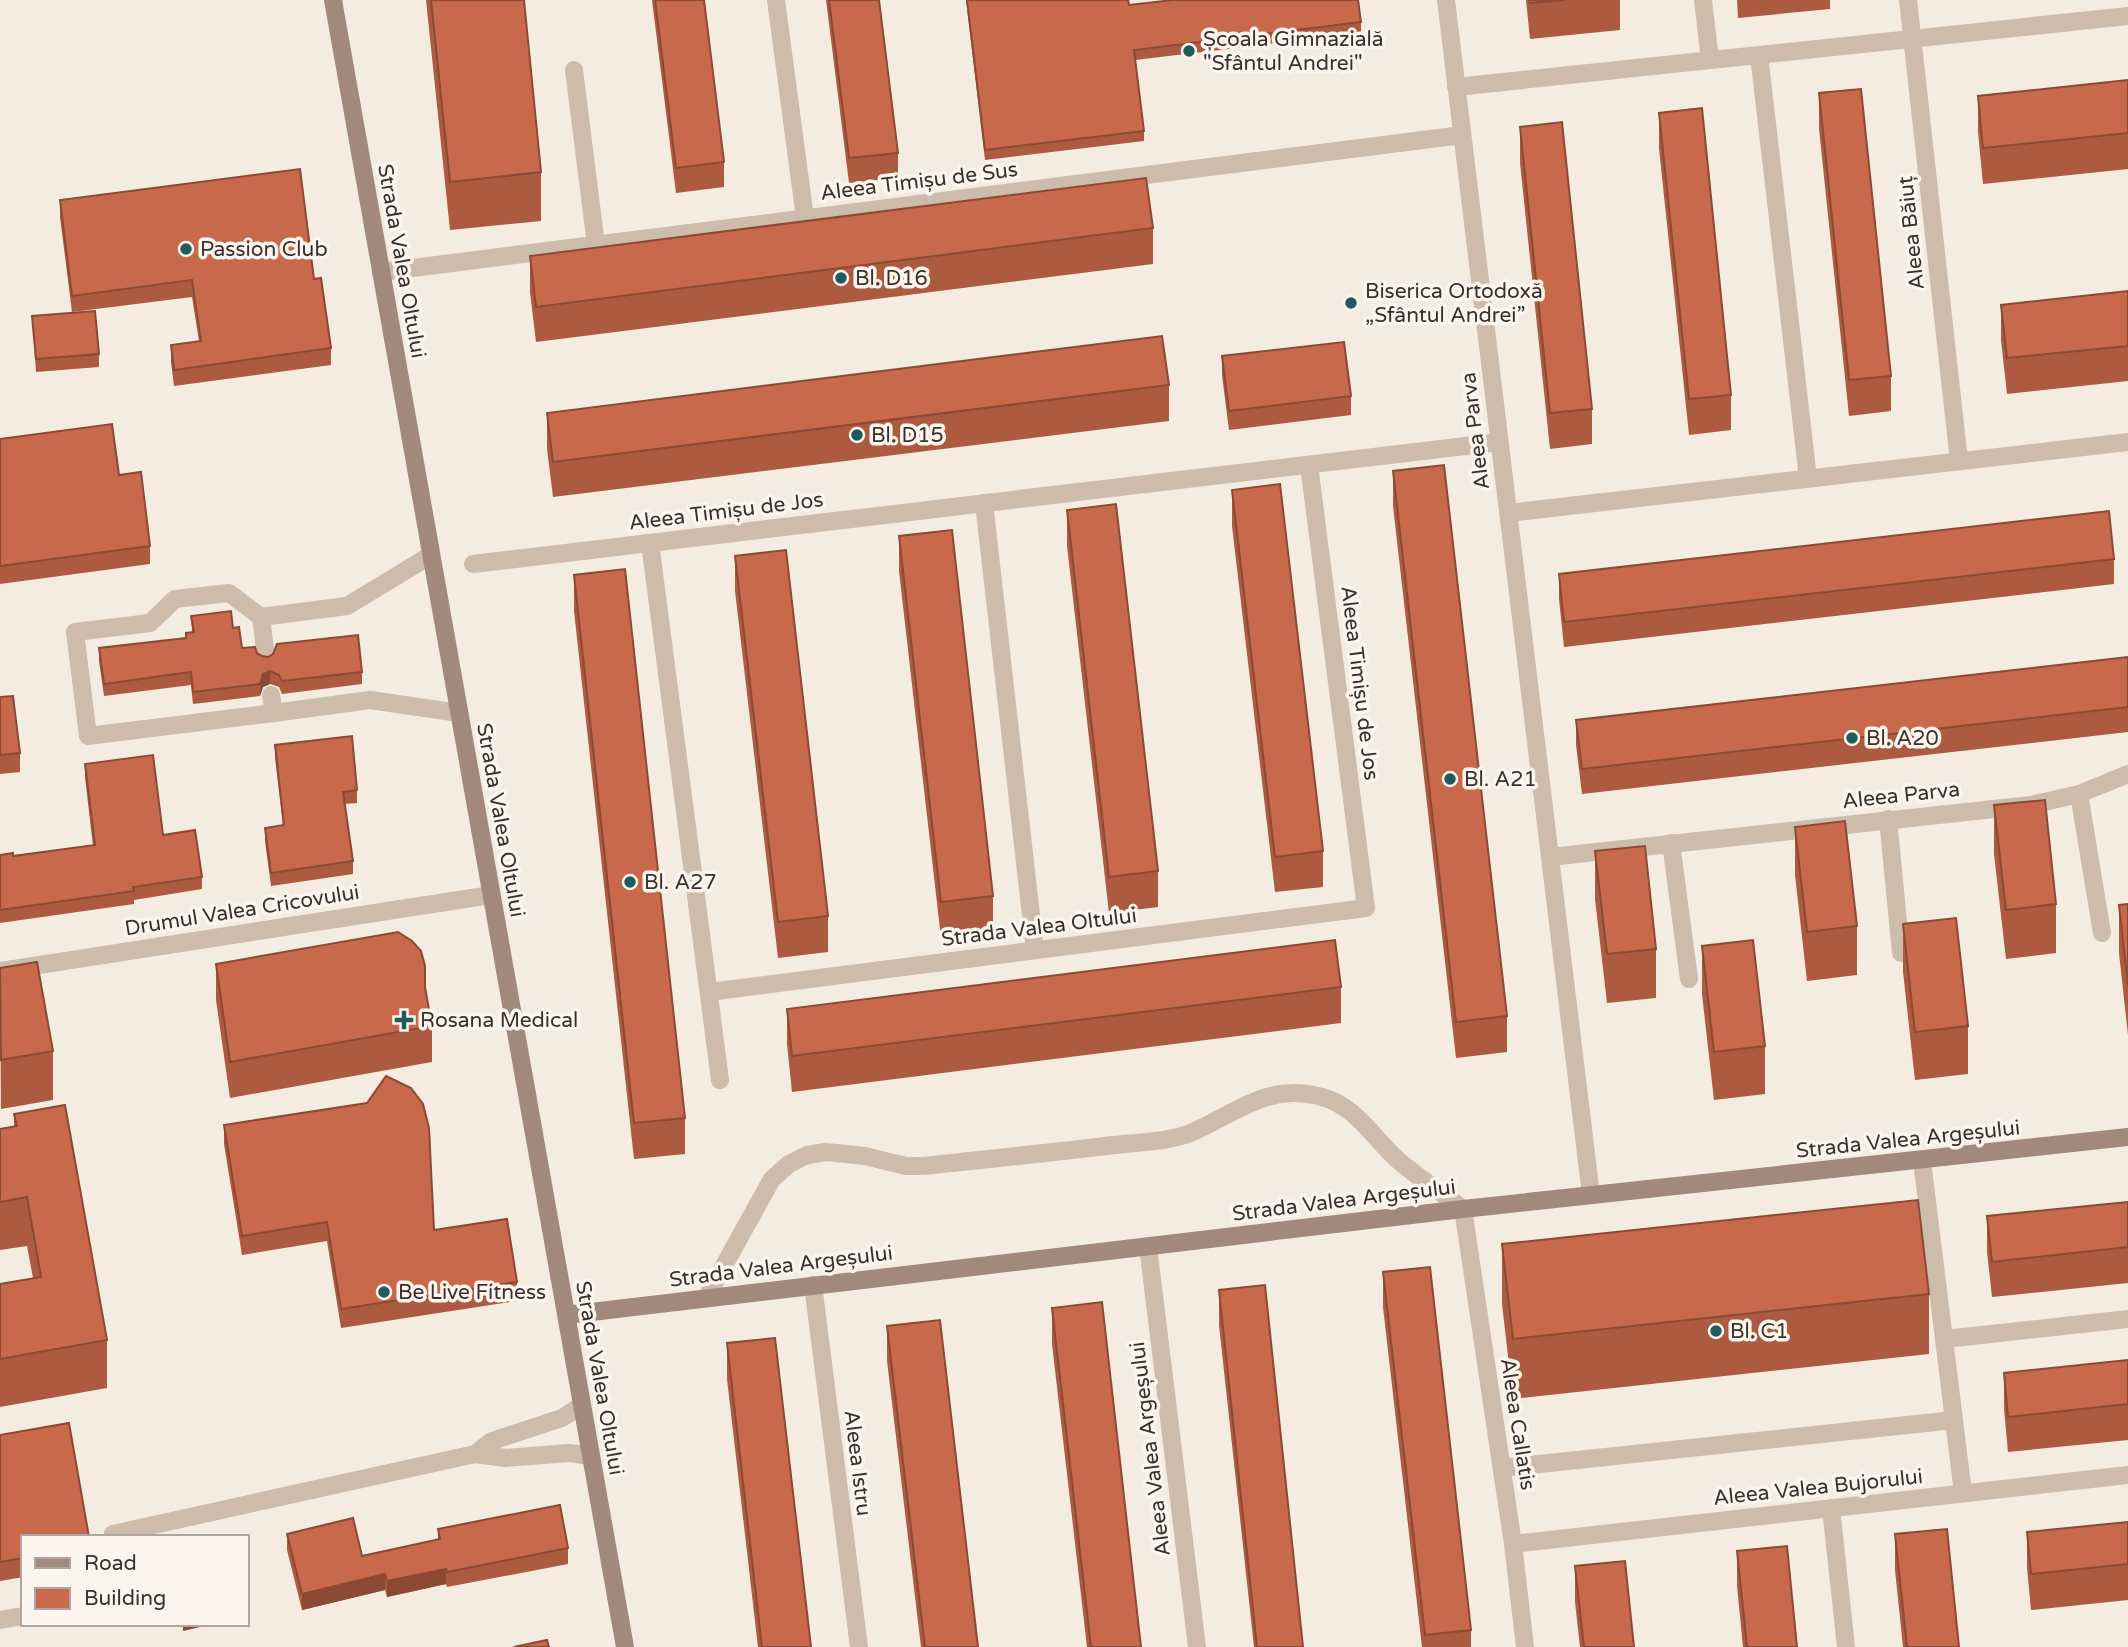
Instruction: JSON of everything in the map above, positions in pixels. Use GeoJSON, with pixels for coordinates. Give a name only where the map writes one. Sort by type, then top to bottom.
{"type":"FeatureCollection","features":[{"type":"Feature","properties":{"kind":"main road","name":"Strada Valea Oltului"},"geometry":{"type":"LineString","coordinates":[[333,0],[625,1647]]}},
{"type":"Feature","properties":{"kind":"main road","name":"Strada Valea Argeșului"},"geometry":{"type":"LineString","coordinates":[[566,1315],[1463,1209],[2128,1137]]}},
{"type":"Feature","properties":{"kind":"street"},"geometry":{"type":"LineString","coordinates":[[776,0],[805,218]]}},
{"type":"Feature","properties":{"kind":"street","name":"Aleea Parva"},"geometry":{"type":"LineString","coordinates":[[1446,0],[1591,1195]]}},
{"type":"Feature","properties":{"kind":"street"},"geometry":{"type":"LineString","coordinates":[[1703,0],[1710,60]]}},
{"type":"Feature","properties":{"kind":"street","name":"Aleea Băiuț"},"geometry":{"type":"LineString","coordinates":[[1908,0],[1959,461]]}},
{"type":"Feature","properties":{"kind":"street"},"geometry":{"type":"LineString","coordinates":[[1456,87],[2128,16]]}},
{"type":"Feature","properties":{"kind":"street"},"geometry":{"type":"LineString","coordinates":[[1759,55],[1808,478]]}},
{"type":"Feature","properties":{"kind":"street"},"geometry":{"type":"LineString","coordinates":[[574,70],[596,245]]}},
{"type":"Feature","properties":{"kind":"street","name":"Aleea Timișu de Sus"},"geometry":{"type":"LineString","coordinates":[[381,272],[1462,135]]}},
{"type":"Feature","properties":{"kind":"street","name":"Aleea Timișu de Jos"},"geometry":{"type":"LineString","coordinates":[[473,564],[1499,442]]}},
{"type":"Feature","properties":{"kind":"street"},"geometry":{"type":"LineString","coordinates":[[1508,513],[2128,442]]}},
{"type":"Feature","properties":{"kind":"street","name":"Aleea Timișu de Jos"},"geometry":{"type":"LineString","coordinates":[[1309,465],[1366,908]]}},
{"type":"Feature","properties":{"kind":"street"},"geometry":{"type":"LineString","coordinates":[[984,503],[1035,950]]}},
{"type":"Feature","properties":{"kind":"street"},"geometry":{"type":"LineString","coordinates":[[650,543],[720,1080]]}},
{"type":"Feature","properties":{"kind":"street"},"geometry":{"type":"LineString","coordinates":[[431,555],[347,606],[261,617],[229,593],[175,599],[150,623],[75,632],[88,736],[272,704],[370,701],[459,713]]}},
{"type":"Feature","properties":{"kind":"street"},"geometry":{"type":"LineString","coordinates":[[261,617],[266,658]]}},
{"type":"Feature","properties":{"kind":"street","name":"Aleea Parva"},"geometry":{"type":"LineString","coordinates":[[1550,857],[2031,805],[2079,794],[2128,774]]}},
{"type":"Feature","properties":{"kind":"street"},"geometry":{"type":"LineString","coordinates":[[2079,794],[2102,933]]}},
{"type":"Feature","properties":{"kind":"street"},"geometry":{"type":"LineString","coordinates":[[1888,819],[1901,953]]}},
{"type":"Feature","properties":{"kind":"street"},"geometry":{"type":"LineString","coordinates":[[1671,843],[1689,979]]}},
{"type":"Feature","properties":{"kind":"street","name":"Drumul Valea Cricovului"},"geometry":{"type":"LineString","coordinates":[[0,971],[491,894]]}},
{"type":"Feature","properties":{"kind":"street","name":"Strada Valea Oltului"},"geometry":{"type":"LineString","coordinates":[[709,992],[1366,908]]}},
{"type":"Feature","properties":{"kind":"street"},"geometry":{"type":"LineString","coordinates":[[706,1298],[772,1180],[789,1164],[807,1155],[845,1153],[906,1166],[923,1166],[1158,1140],[1192,1132],[1245,1105],[1287,1093],[1323,1097],[1342,1104],[1399,1161],[1463,1209]]}},
{"type":"Feature","properties":{"kind":"street"},"geometry":{"type":"LineString","coordinates":[[1922,1161],[1963,1493]]}},
{"type":"Feature","properties":{"kind":"street","name":"Aleea Callatis"},"geometry":{"type":"LineString","coordinates":[[1463,1209],[1513,1544],[1525,1647]]}},
{"type":"Feature","properties":{"kind":"street","name":"Aleea Valea Argeșului"},"geometry":{"type":"LineString","coordinates":[[1148,1245],[1197,1647]]}},
{"type":"Feature","properties":{"kind":"street","name":"Aleea Istru"},"geometry":{"type":"LineString","coordinates":[[813,1285],[859,1647]]}},
{"type":"Feature","properties":{"kind":"street"},"geometry":{"type":"LineString","coordinates":[[1945,1339],[2128,1319]]}},
{"type":"Feature","properties":{"kind":"street"},"geometry":{"type":"LineString","coordinates":[[475,1454],[492,1441],[562,1418],[582,1405]]}},
{"type":"Feature","properties":{"kind":"street"},"geometry":{"type":"LineString","coordinates":[[1502,1468],[1954,1420]]}},
{"type":"Feature","properties":{"kind":"street"},"geometry":{"type":"LineString","coordinates":[[113,1535],[475,1454],[506,1458],[569,1453],[591,1456]]}},
{"type":"Feature","properties":{"kind":"street","name":"Aleea Valea Bujorului"},"geometry":{"type":"LineString","coordinates":[[1513,1544],[2128,1475]]}},
{"type":"Feature","properties":{"kind":"street"},"geometry":{"type":"LineString","coordinates":[[1831,1508],[1846,1647]]}},
{"type":"Feature","properties":{"kind":"street"},"geometry":{"type":"LineString","coordinates":[[0,1620],[21,1616]]}},
{"type":"Feature","properties":{"kind":"building"},"geometry":{"type":"Polygon","coordinates":[[[431,0],[524,0],[541,172],[450,182],[431,0]]]}},
{"type":"Feature","properties":{"kind":"building"},"geometry":{"type":"Polygon","coordinates":[[[655,0],[704,0],[724,162],[676,168],[655,0]]]}},
{"type":"Feature","properties":{"kind":"building"},"geometry":{"type":"Polygon","coordinates":[[[829,0],[879,0],[898,153],[849,158],[829,0]]]}},
{"type":"Feature","properties":{"kind":"building"},"geometry":{"type":"Polygon","coordinates":[[[967,0],[1128,0],[1129,5],[1173,0],[1358,0],[1361,22],[1134,50],[1144,131],[985,150],[967,0]]]}},
{"type":"Feature","properties":{"kind":"building"},"geometry":{"type":"Polygon","coordinates":[[[1529,0],[1565,0],[1530,3],[1529,0]]]}},
{"type":"Feature","properties":{"kind":"building"},"geometry":{"type":"Polygon","coordinates":[[[2128,80],[2128,133],[1983,148],[1978,96],[2128,80]]]}},
{"type":"Feature","properties":{"kind":"building"},"geometry":{"type":"Polygon","coordinates":[[[1861,89],[1891,376],[1849,380],[1819,93],[1861,89]]]}},
{"type":"Feature","properties":{"kind":"building"},"geometry":{"type":"Polygon","coordinates":[[[1702,108],[1731,395],[1689,399],[1659,113],[1702,108]]]}},
{"type":"Feature","properties":{"kind":"building"},"geometry":{"type":"Polygon","coordinates":[[[1562,122],[1592,409],[1550,413],[1520,127],[1562,122]]]}},
{"type":"Feature","properties":{"kind":"building","name":"Passion Club"},"geometry":{"type":"Polygon","coordinates":[[[300,169],[314,279],[321,278],[331,348],[174,370],[171,345],[201,341],[192,280],[72,296],[60,200],[300,169]]]}},
{"type":"Feature","properties":{"kind":"building"},"geometry":{"type":"Polygon","coordinates":[[[1146,178],[1153,228],[536,307],[530,256],[1146,178]]]}},
{"type":"Feature","properties":{"kind":"building"},"geometry":{"type":"Polygon","coordinates":[[[2128,291],[2128,346],[2007,358],[2001,305],[2128,291]]]}},
{"type":"Feature","properties":{"kind":"building"},"geometry":{"type":"Polygon","coordinates":[[[95,311],[99,354],[36,359],[32,316],[95,311]]]}},
{"type":"Feature","properties":{"kind":"building"},"geometry":{"type":"Polygon","coordinates":[[[1162,336],[1169,385],[553,462],[547,413],[1162,336]]]}},
{"type":"Feature","properties":{"kind":"building"},"geometry":{"type":"Polygon","coordinates":[[[1344,342],[1351,396],[1229,411],[1222,356],[1344,342]]]}},
{"type":"Feature","properties":{"kind":"building"},"geometry":{"type":"Polygon","coordinates":[[[112,424],[119,475],[141,472],[150,546],[0,566],[0,439],[112,424]]]}},
{"type":"Feature","properties":{"kind":"building","name":"Bl. A21"},"geometry":{"type":"Polygon","coordinates":[[[1444,465],[1507,1016],[1456,1022],[1393,471],[1444,465]]]}},
{"type":"Feature","properties":{"kind":"building"},"geometry":{"type":"Polygon","coordinates":[[[1280,484],[1323,851],[1275,857],[1232,490],[1280,484]]]}},
{"type":"Feature","properties":{"kind":"building"},"geometry":{"type":"Polygon","coordinates":[[[1116,504],[1158,871],[1109,877],[1067,510],[1116,504]]]}},
{"type":"Feature","properties":{"kind":"building"},"geometry":{"type":"Polygon","coordinates":[[[2109,511],[2114,559],[1564,622],[1559,574],[2109,511]]]}},
{"type":"Feature","properties":{"kind":"building"},"geometry":{"type":"Polygon","coordinates":[[[952,530],[993,896],[941,902],[899,536],[952,530]]]}},
{"type":"Feature","properties":{"kind":"building"},"geometry":{"type":"Polygon","coordinates":[[[786,550],[828,916],[778,922],[735,556],[786,550]]]}},
{"type":"Feature","properties":{"kind":"building","name":"Bl. A27"},"geometry":{"type":"Polygon","coordinates":[[[625,569],[685,1118],[634,1123],[574,575],[625,569]]]}},
{"type":"Feature","properties":{"kind":"building"},"geometry":{"type":"Polygon","coordinates":[[[231,611],[233,628],[239,627],[242,648],[255,647],[257,653],[262,656],[273,654],[277,644],[358,635],[362,672],[282,681],[279,675],[270,671],[263,674],[260,684],[193,692],[191,672],[104,684],[99,648],[186,638],[186,633],[194,632],[191,616],[231,611]]]}},
{"type":"Feature","properties":{"kind":"building"},"geometry":{"type":"Polygon","coordinates":[[[2128,657],[2128,707],[1582,769],[1576,720],[2128,657]]]}},
{"type":"Feature","properties":{"kind":"building"},"geometry":{"type":"Polygon","coordinates":[[[13,696],[20,753],[0,755],[0,697],[13,696]]]}},
{"type":"Feature","properties":{"kind":"building"},"geometry":{"type":"Polygon","coordinates":[[[352,736],[357,790],[343,792],[353,861],[271,873],[265,828],[284,825],[275,745],[352,736]]]}},
{"type":"Feature","properties":{"kind":"building"},"geometry":{"type":"Polygon","coordinates":[[[153,755],[163,835],[195,830],[202,877],[133,887],[134,891],[0,910],[0,855],[13,853],[13,856],[95,845],[85,764],[153,755]]]}},
{"type":"Feature","properties":{"kind":"building"},"geometry":{"type":"Polygon","coordinates":[[[2045,800],[2056,904],[2006,910],[1994,805],[2045,800]]]}},
{"type":"Feature","properties":{"kind":"building"},"geometry":{"type":"Polygon","coordinates":[[[1845,821],[1857,926],[1807,932],[1795,827],[1845,821]]]}},
{"type":"Feature","properties":{"kind":"building"},"geometry":{"type":"Polygon","coordinates":[[[1645,846],[1656,949],[1607,954],[1595,851],[1645,846]]]}},
{"type":"Feature","properties":{"kind":"building"},"geometry":{"type":"Polygon","coordinates":[[[2128,904],[2128,986],[2119,905],[2128,904]]]}},
{"type":"Feature","properties":{"kind":"building"},"geometry":{"type":"Polygon","coordinates":[[[1956,918],[1968,1026],[1915,1032],[1903,924],[1956,918]]]}},
{"type":"Feature","properties":{"kind":"building"},"geometry":{"type":"Polygon","coordinates":[[[398,932],[421,951],[432,1026],[230,1062],[216,964],[398,932]]]}},
{"type":"Feature","properties":{"kind":"building"},"geometry":{"type":"Polygon","coordinates":[[[1335,940],[1341,987],[792,1056],[787,1009],[1335,940]]]}},
{"type":"Feature","properties":{"kind":"building"},"geometry":{"type":"Polygon","coordinates":[[[1753,940],[1765,1046],[1714,1052],[1702,946],[1753,940]]]}},
{"type":"Feature","properties":{"kind":"building"},"geometry":{"type":"Polygon","coordinates":[[[37,962],[53,1051],[1,1060],[0,968],[37,962]]]}},
{"type":"Feature","properties":{"kind":"building"},"geometry":{"type":"Polygon","coordinates":[[[386,1076],[411,1088],[423,1104],[429,1128],[434,1230],[507,1219],[517,1282],[341,1309],[327,1222],[242,1236],[224,1125],[367,1103],[386,1076]]]}},
{"type":"Feature","properties":{"kind":"building"},"geometry":{"type":"Polygon","coordinates":[[[65,1105],[107,1340],[0,1359],[0,1284],[41,1277],[27,1197],[0,1202],[0,1129],[17,1126],[14,1114],[65,1105]]]}},
{"type":"Feature","properties":{"kind":"building"},"geometry":{"type":"Polygon","coordinates":[[[1918,1200],[1929,1294],[1513,1339],[1502,1244],[1918,1200]]]}},
{"type":"Feature","properties":{"kind":"building"},"geometry":{"type":"Polygon","coordinates":[[[2128,1202],[2128,1247],[1992,1262],[1987,1216],[2128,1202]]]}},
{"type":"Feature","properties":{"kind":"building"},"geometry":{"type":"Polygon","coordinates":[[[1430,1267],[1471,1630],[1425,1635],[1383,1272],[1430,1267]]]}},
{"type":"Feature","properties":{"kind":"building"},"geometry":{"type":"Polygon","coordinates":[[[1265,1285],[1303,1647],[1257,1647],[1219,1290],[1265,1285]]]}},
{"type":"Feature","properties":{"kind":"building"},"geometry":{"type":"Polygon","coordinates":[[[1102,1302],[1141,1647],[1091,1647],[1052,1308],[1102,1302]]]}},
{"type":"Feature","properties":{"kind":"building"},"geometry":{"type":"Polygon","coordinates":[[[940,1320],[978,1647],[925,1647],[887,1326],[940,1320]]]}},
{"type":"Feature","properties":{"kind":"building"},"geometry":{"type":"Polygon","coordinates":[[[775,1338],[811,1647],[762,1647],[727,1343],[775,1338]]]}},
{"type":"Feature","properties":{"kind":"building"},"geometry":{"type":"Polygon","coordinates":[[[2128,1360],[2128,1404],[2008,1417],[2004,1373],[2128,1360]]]}},
{"type":"Feature","properties":{"kind":"building"},"geometry":{"type":"Polygon","coordinates":[[[69,1423],[89,1535],[21,1535],[21,1558],[0,1562],[0,1435],[69,1423]]]}},
{"type":"Feature","properties":{"kind":"building"},"geometry":{"type":"Polygon","coordinates":[[[560,1505],[568,1548],[387,1581],[385,1574],[302,1594],[287,1534],[353,1518],[362,1556],[440,1539],[438,1529],[560,1505]]]}},
{"type":"Feature","properties":{"kind":"building"},"geometry":{"type":"Polygon","coordinates":[[[2128,1522],[2128,1564],[2031,1574],[2027,1532],[2128,1522]]]}},
{"type":"Feature","properties":{"kind":"building"},"geometry":{"type":"Polygon","coordinates":[[[1947,1529],[1959,1647],[1907,1647],[1895,1534],[1947,1529]]]}},
{"type":"Feature","properties":{"kind":"building"},"geometry":{"type":"Polygon","coordinates":[[[1787,1546],[1797,1647],[1747,1647],[1737,1551],[1787,1546]]]}},
{"type":"Feature","properties":{"kind":"building"},"geometry":{"type":"Polygon","coordinates":[[[1625,1561],[1634,1647],[1584,1647],[1575,1566],[1625,1561]]]}},
{"type":"Feature","properties":{"kind":"building"},"geometry":{"type":"Polygon","coordinates":[[[547,1640],[549,1647],[514,1647],[547,1640]]]}},
{"type":"Feature","properties":{"kind":"place","name":"Școala Gimnazială \"Sfântul Andrei\""},"geometry":{"type":"Point","coordinates":[1189,51]}},
{"type":"Feature","properties":{"kind":"place","name":"Passion Club"},"geometry":{"type":"Point","coordinates":[186,249]}},
{"type":"Feature","properties":{"kind":"place","name":"Bl. D16"},"geometry":{"type":"Point","coordinates":[841,278]}},
{"type":"Feature","properties":{"kind":"place","name":"Biserica Ortodoxă „Sfântul Andrei”"},"geometry":{"type":"Point","coordinates":[1351,303]}},
{"type":"Feature","properties":{"kind":"place","name":"Bl. D15"},"geometry":{"type":"Point","coordinates":[857,435]}},
{"type":"Feature","properties":{"kind":"place","name":"Bl. A20"},"geometry":{"type":"Point","coordinates":[1852,738]}},
{"type":"Feature","properties":{"kind":"place","name":"Bl. A21"},"geometry":{"type":"Point","coordinates":[1450,779]}},
{"type":"Feature","properties":{"kind":"place","name":"Bl. A27"},"geometry":{"type":"Point","coordinates":[630,882]}},
{"type":"Feature","properties":{"kind":"place","name":"Rosana Medical"},"geometry":{"type":"Point","coordinates":[404,1020]}},
{"type":"Feature","properties":{"kind":"place","name":"Be Live Fitness"},"geometry":{"type":"Point","coordinates":[384,1292]}},
{"type":"Feature","properties":{"kind":"place","name":"Bl. C1"},"geometry":{"type":"Point","coordinates":[1716,1331]}}]}
